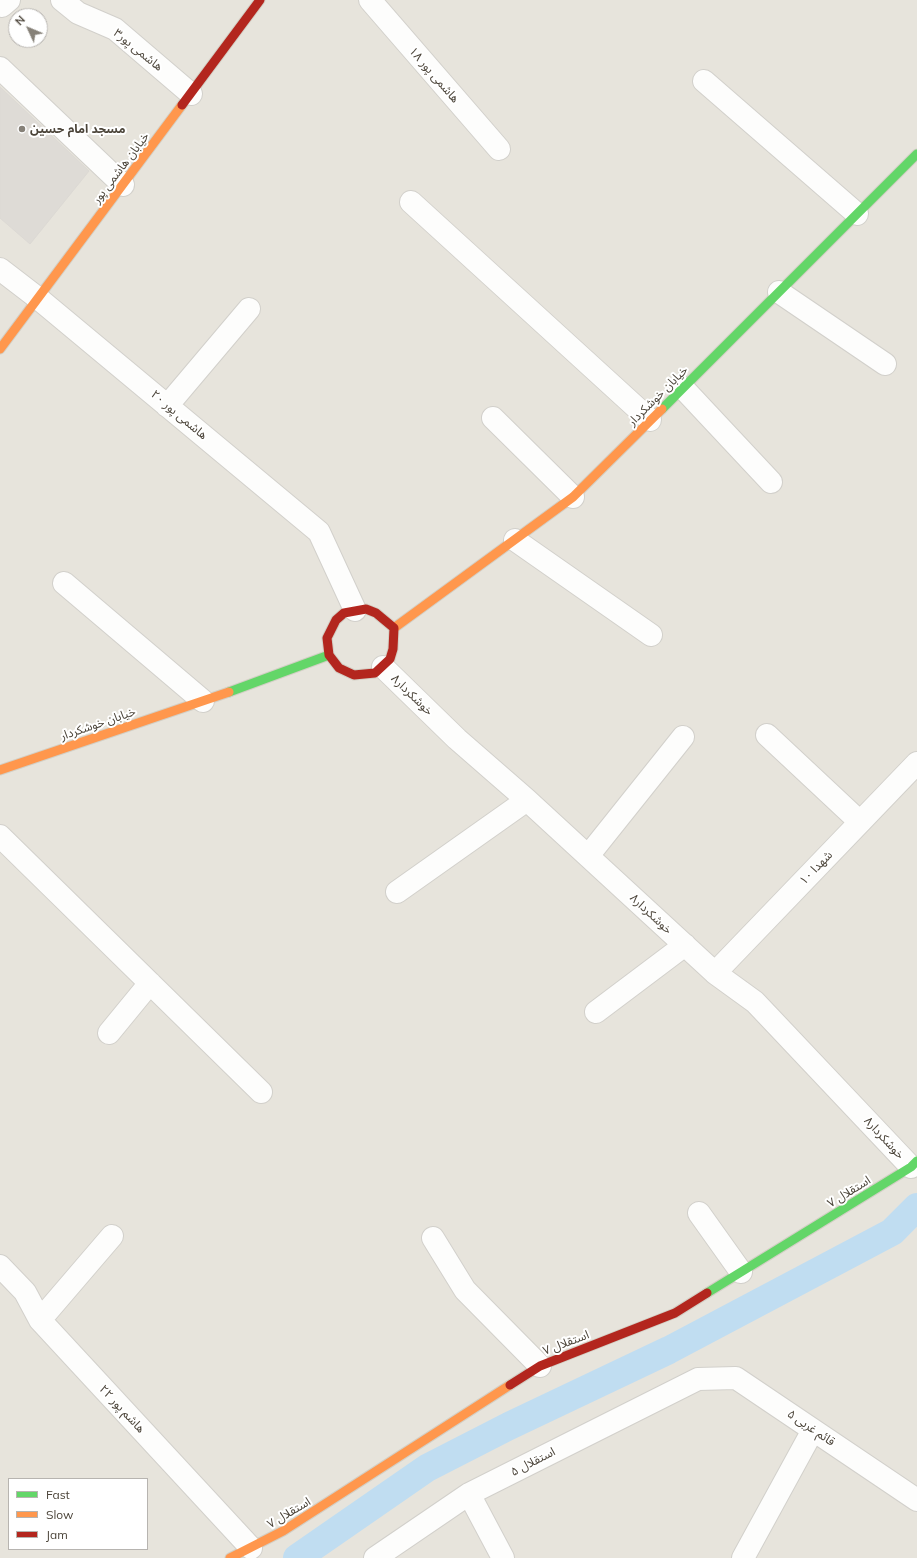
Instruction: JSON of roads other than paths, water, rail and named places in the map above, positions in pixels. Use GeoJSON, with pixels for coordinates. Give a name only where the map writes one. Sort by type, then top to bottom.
{"type":"FeatureCollection","features":[{"type":"Feature","properties":{"kind":"street","name":"هاشمی پور۳"},"geometry":{"type":"LineString","coordinates":[[62,0],[78,13],[115,29],[191,94]]}},
{"type":"Feature","properties":{"kind":"street","name":"خیابان هاشمی پور"},"geometry":{"type":"LineString","coordinates":[[0,349],[39,299],[260,0]]}},
{"type":"Feature","properties":{"kind":"street","name":"هاشمی پور ۱۸"},"geometry":{"type":"LineString","coordinates":[[370,0],[499,149]]}},
{"type":"Feature","properties":{"kind":"street"},"geometry":{"type":"LineString","coordinates":[[0,68],[123,186]]}},
{"type":"Feature","properties":{"kind":"street"},"geometry":{"type":"LineString","coordinates":[[704,81],[857,214]]}},
{"type":"Feature","properties":{"kind":"street","name":"خیابان خوشکردار"},"geometry":{"type":"LineString","coordinates":[[394,628],[573,497],[917,154]]}},
{"type":"Feature","properties":{"kind":"street"},"geometry":{"type":"LineString","coordinates":[[411,202],[650,420]]}},
{"type":"Feature","properties":{"kind":"street","name":"هاشمی پور ۲۰"},"geometry":{"type":"LineString","coordinates":[[0,269],[39,299],[319,532],[355,610]]}},
{"type":"Feature","properties":{"kind":"street"},"geometry":{"type":"LineString","coordinates":[[778,292],[885,364]]}},
{"type":"Feature","properties":{"kind":"street"},"geometry":{"type":"LineString","coordinates":[[167,406],[249,309]]}},
{"type":"Feature","properties":{"kind":"street"},"geometry":{"type":"LineString","coordinates":[[683,388],[771,482]]}},
{"type":"Feature","properties":{"kind":"street"},"geometry":{"type":"LineString","coordinates":[[493,418],[573,497]]}},
{"type":"Feature","properties":{"kind":"street"},"geometry":{"type":"LineString","coordinates":[[514,540],[651,635]]}},
{"type":"Feature","properties":{"kind":"street"},"geometry":{"type":"LineString","coordinates":[[64,583],[203,701]]}},
{"type":"Feature","properties":{"kind":"street"},"geometry":{"type":"LineString","coordinates":[[366,609],[376,613],[394,628],[393,649],[390,659],[375,673],[365,676],[354,675],[339,668],[329,655],[328,638],[330,630],[340,617],[355,610],[366,609]]}},
{"type":"Feature","properties":{"kind":"street","name":"خیابان خوشکردار"},"geometry":{"type":"LineString","coordinates":[[0,770],[203,701],[329,655]]}},
{"type":"Feature","properties":{"kind":"street","name":"خوشکردار۸"},"geometry":{"type":"LineString","coordinates":[[383,667],[457,739],[527,800],[715,973],[755,1002],[914,1164]]}},
{"type":"Feature","properties":{"kind":"street"},"geometry":{"type":"LineString","coordinates":[[767,735],[860,822]]}},
{"type":"Feature","properties":{"kind":"street"},"geometry":{"type":"LineString","coordinates":[[588,856],[683,737]]}},
{"type":"Feature","properties":{"kind":"street","name":"شهدا ۱۰"},"geometry":{"type":"LineString","coordinates":[[715,973],[917,763]]}},
{"type":"Feature","properties":{"kind":"street"},"geometry":{"type":"LineString","coordinates":[[397,892],[527,800]]}},
{"type":"Feature","properties":{"kind":"street"},"geometry":{"type":"LineString","coordinates":[[0,836],[261,1092]]}},
{"type":"Feature","properties":{"kind":"street"},"geometry":{"type":"LineString","coordinates":[[596,1012],[685,945]]}},
{"type":"Feature","properties":{"kind":"street"},"geometry":{"type":"LineString","coordinates":[[109,1033],[150,983]]}},
{"type":"Feature","properties":{"kind":"street","name":"استقلال ۷"},"geometry":{"type":"LineString","coordinates":[[230,1558],[283,1531],[540,1366],[675,1313],[914,1164]]}},
{"type":"Feature","properties":{"kind":"street"},"geometry":{"type":"LineString","coordinates":[[699,1213],[741,1272]]}},
{"type":"Feature","properties":{"kind":"street"},"geometry":{"type":"LineString","coordinates":[[40,1320],[112,1236]]}},
{"type":"Feature","properties":{"kind":"street"},"geometry":{"type":"LineString","coordinates":[[433,1238],[465,1290],[540,1366]]}},
{"type":"Feature","properties":{"kind":"street","name":"هاشم پور ۲۲"},"geometry":{"type":"LineString","coordinates":[[0,1266],[25,1292],[40,1320],[251,1548]]}},
{"type":"Feature","properties":{"kind":"street","name":"قائم غربی ۵"},"geometry":{"type":"LineString","coordinates":[[698,1379],[736,1378],[917,1500]]}},
{"type":"Feature","properties":{"kind":"street","name":"استقلال ۵"},"geometry":{"type":"LineString","coordinates":[[375,1558],[468,1494],[698,1379]]}},
{"type":"Feature","properties":{"kind":"street"},"geometry":{"type":"LineString","coordinates":[[743,1558],[813,1430]]}},
{"type":"Feature","properties":{"kind":"street"},"geometry":{"type":"LineString","coordinates":[[468,1494],[503,1558]]}},
{"type":"Feature","properties":{"kind":"waterway"},"geometry":{"type":"LineString","coordinates":[[297,1558],[427,1468],[509,1426],[669,1350],[892,1232],[917,1207]]}},
{"type":"Feature","properties":{"kind":"place","name":"مسجد امام حسین"},"geometry":{"type":"Point","coordinates":[22,129]}}]}
